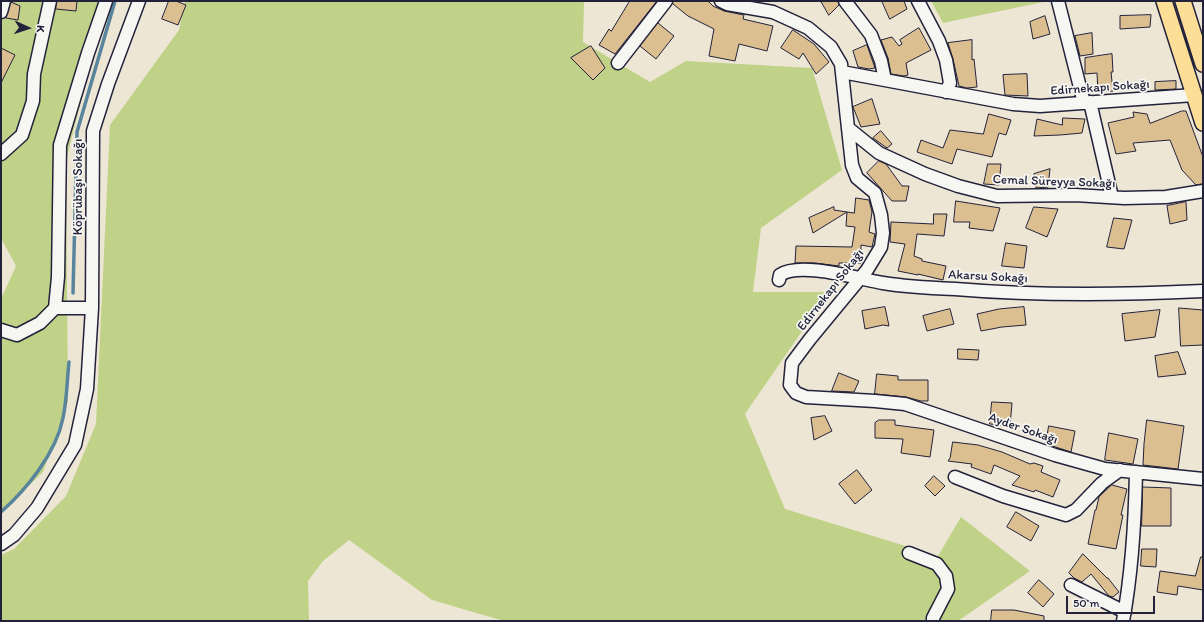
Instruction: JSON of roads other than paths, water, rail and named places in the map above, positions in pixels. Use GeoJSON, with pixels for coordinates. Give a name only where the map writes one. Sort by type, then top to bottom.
{"type":"FeatureCollection","features":[{"type":"Feature","properties":{"kind":"main road"},"geometry":{"type":"LineString","coordinates":[[1164,1],[1199,94],[1203,123]]}},
{"type":"Feature","properties":{"kind":"main road"},"geometry":{"type":"LineString","coordinates":[[1183,1],[1203,64]]}},
{"type":"Feature","properties":{"kind":"street"},"geometry":{"type":"LineString","coordinates":[[1,12],[4,1]]}},
{"type":"Feature","properties":{"kind":"street"},"geometry":{"type":"LineString","coordinates":[[1,154],[22,135],[33,101],[34,74],[50,1]]}},
{"type":"Feature","properties":{"kind":"street","name":"Köprübaşı Sokağı"},"geometry":{"type":"LineString","coordinates":[[55,308],[58,277],[60,146],[88,53],[106,1]]}},
{"type":"Feature","properties":{"kind":"street","name":"Köprübaşı Sokağı"},"geometry":{"type":"LineString","coordinates":[[1,544],[14,535],[37,508],[76,445],[87,390],[92,308],[93,131],[108,84],[139,1]]}},
{"type":"Feature","properties":{"kind":"street"},"geometry":{"type":"LineString","coordinates":[[618,63],[666,1]]}},
{"type":"Feature","properties":{"kind":"street","name":"Edirnekapı Sokağı"},"geometry":{"type":"LineString","coordinates":[[721,1],[727,4],[773,12],[808,28],[831,47],[842,64],[852,165],[857,178],[875,193],[881,215],[883,233],[881,247],[867,270],[792,363],[790,385],[796,393],[806,397],[836,399]]}},
{"type":"Feature","properties":{"kind":"street"},"geometry":{"type":"LineString","coordinates":[[845,1],[871,35],[881,61],[885,80]]}},
{"type":"Feature","properties":{"kind":"street"},"geometry":{"type":"LineString","coordinates":[[918,1],[939,41],[946,60],[950,83],[946,92]]}},
{"type":"Feature","properties":{"kind":"street"},"geometry":{"type":"LineString","coordinates":[[1058,1],[1112,198]]}},
{"type":"Feature","properties":{"kind":"street","name":"Edirnekapı Sokağı"},"geometry":{"type":"LineString","coordinates":[[842,72],[1013,104],[1040,106],[1199,94]]}},
{"type":"Feature","properties":{"kind":"street","name":"Cemal Süreyya Sokağı"},"geometry":{"type":"LineString","coordinates":[[848,128],[879,153],[925,174],[958,186],[997,196],[1075,195],[1112,198],[1166,197],[1203,191]]}},
{"type":"Feature","properties":{"kind":"street","name":"Akarsu Sokağı"},"geometry":{"type":"LineString","coordinates":[[779,280],[780,275],[786,271],[798,270],[860,278],[884,284],[1009,294],[1203,291]]}},
{"type":"Feature","properties":{"kind":"street"},"geometry":{"type":"LineString","coordinates":[[1,330],[17,335],[40,323],[55,308],[92,308]]}},
{"type":"Feature","properties":{"kind":"street","name":"Ayder Sokağı"},"geometry":{"type":"LineString","coordinates":[[836,399],[905,404],[1055,455],[1105,469],[1203,479]]}},
{"type":"Feature","properties":{"kind":"street"},"geometry":{"type":"LineString","coordinates":[[955,478],[1003,496],[1066,514],[1076,510],[1102,483],[1120,470]]}},
{"type":"Feature","properties":{"kind":"street"},"geometry":{"type":"LineString","coordinates":[[1071,585],[1124,617],[1135,522],[1136,472]]}},
{"type":"Feature","properties":{"kind":"street"},"geometry":{"type":"LineString","coordinates":[[909,553],[936,564],[946,576],[948,589],[933,618],[933,621]]}},
{"type":"Feature","properties":{"kind":"waterway"},"geometry":{"type":"LineString","coordinates":[[73,293],[77,132],[115,1]]}},
{"type":"Feature","properties":{"kind":"waterway"},"geometry":{"type":"LineString","coordinates":[[1,512],[21,493],[39,470],[54,444],[63,418],[69,362]]}}]}
